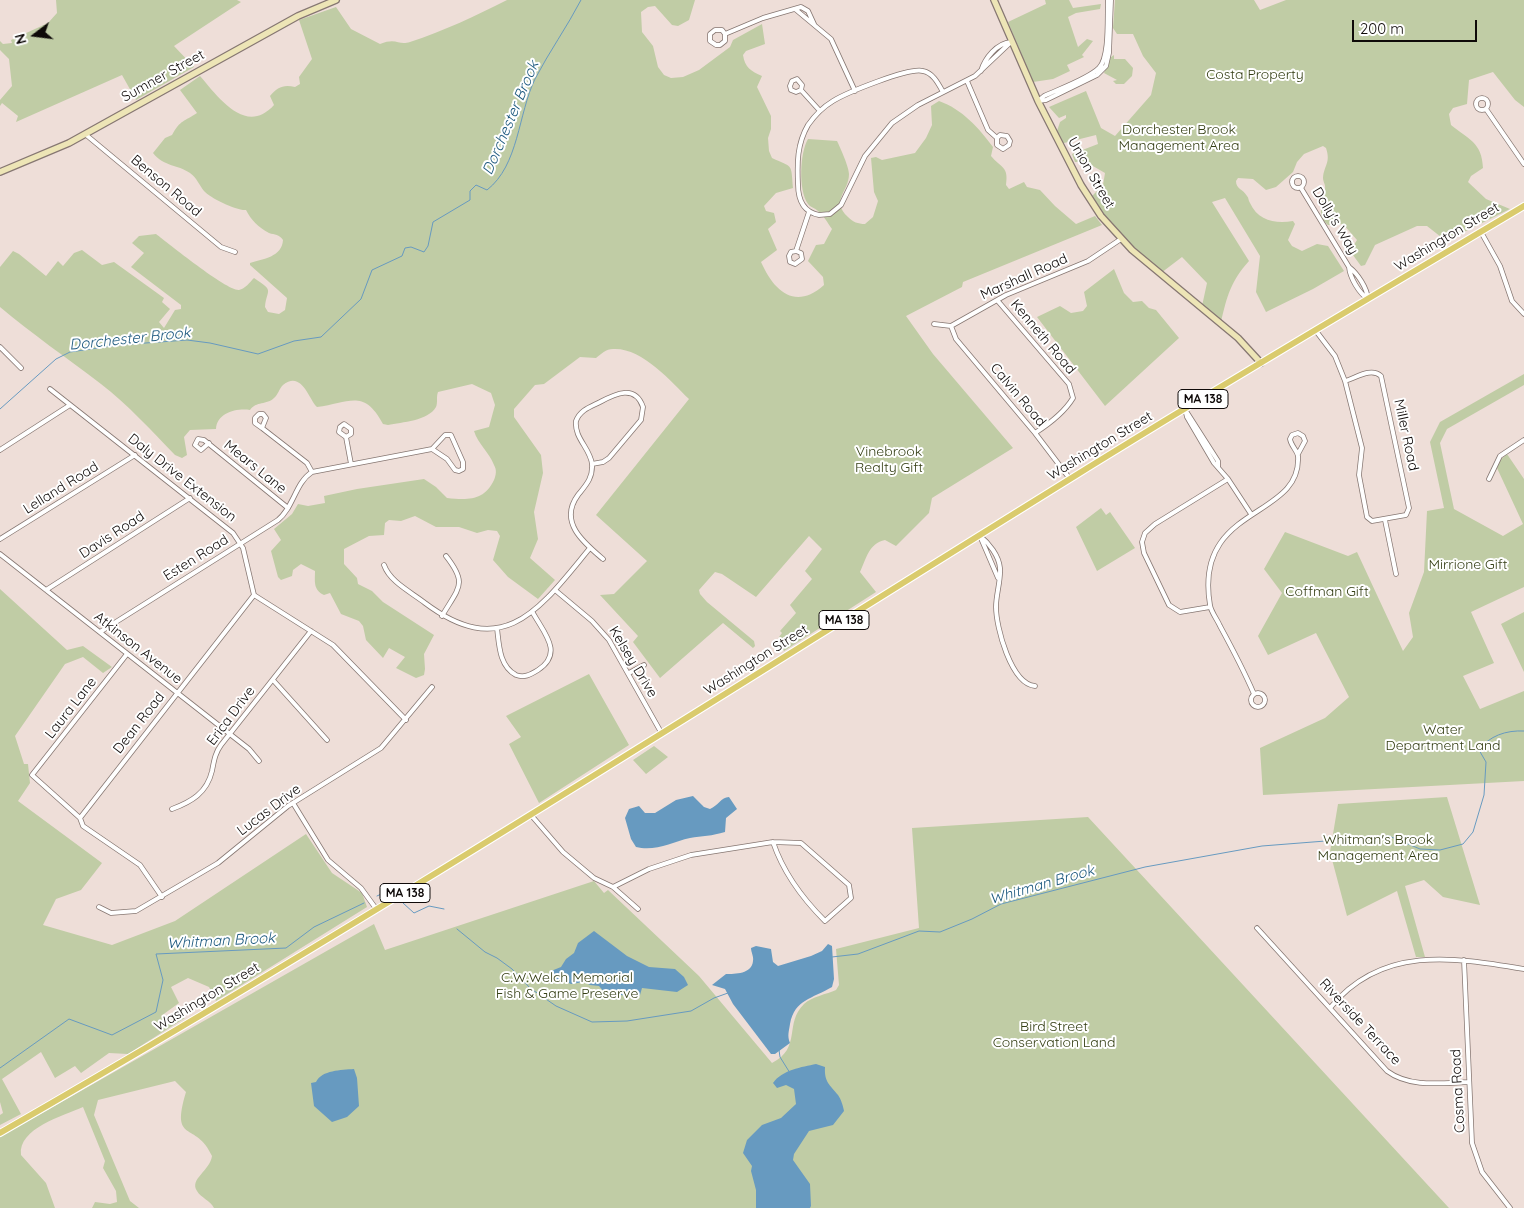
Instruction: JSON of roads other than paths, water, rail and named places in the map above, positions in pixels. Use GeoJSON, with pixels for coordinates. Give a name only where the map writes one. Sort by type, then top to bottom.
{"type":"FeatureCollection","features":[{"type":"Feature","properties":{"kind":"main road","name":"Sumner Street"},"geometry":{"type":"LineString","coordinates":[[0,172],[85,134],[298,16],[336,0]]}},
{"type":"Feature","properties":{"kind":"main road","name":"Union Street"},"geometry":{"type":"LineString","coordinates":[[994,0],[1038,101],[1086,195],[1101,216],[1120,239],[1238,338],[1261,363]]}},
{"type":"Feature","properties":{"kind":"main road","name":"Washington Street"},"geometry":{"type":"LineString","coordinates":[[0,1133],[238,994],[377,910],[1070,479],[1524,206]]}},
{"type":"Feature","properties":{"kind":"street"},"geometry":{"type":"LineString","coordinates":[[1038,101],[1044,96],[1099,71],[1107,63],[1110,0]]}},
{"type":"Feature","properties":{"kind":"street"},"geometry":{"type":"LineString","coordinates":[[725,34],[763,18],[801,7],[806,8],[814,24]]}},
{"type":"Feature","properties":{"kind":"street"},"geometry":{"type":"LineString","coordinates":[[795,9],[831,39],[855,91]]}},
{"type":"Feature","properties":{"kind":"street"},"geometry":{"type":"LineString","coordinates":[[715,30],[722,30],[725,34],[726,39],[722,44],[716,45],[710,41],[710,34],[715,30]]}},
{"type":"Feature","properties":{"kind":"street"},"geometry":{"type":"LineString","coordinates":[[943,92],[933,76],[918,70],[855,91],[833,101],[820,111],[804,134],[798,154],[799,198],[809,212],[823,215],[836,210],[843,202],[857,168],[877,139],[905,113],[967,81],[981,71],[994,49],[1003,42],[1011,42]]}},
{"type":"Feature","properties":{"kind":"street"},"geometry":{"type":"LineString","coordinates":[[967,81],[988,130],[997,138]]}},
{"type":"Feature","properties":{"kind":"street"},"geometry":{"type":"LineString","coordinates":[[800,90],[820,111]]}},
{"type":"Feature","properties":{"kind":"street"},"geometry":{"type":"LineString","coordinates":[[1486,109],[1524,164]]}},
{"type":"Feature","properties":{"kind":"street","name":"Benson Road"},"geometry":{"type":"LineString","coordinates":[[85,134],[221,246],[235,252]]}},
{"type":"Feature","properties":{"kind":"street","name":"Dolly's Way"},"geometry":{"type":"LineString","coordinates":[[1301,188],[1349,267],[1349,273],[1362,295],[1368,300]]}},
{"type":"Feature","properties":{"kind":"street"},"geometry":{"type":"LineString","coordinates":[[796,250],[809,212]]}},
{"type":"Feature","properties":{"kind":"street"},"geometry":{"type":"LineString","coordinates":[[1481,232],[1500,266],[1512,301],[1524,314]]}},
{"type":"Feature","properties":{"kind":"street","name":"Marshall Road"},"geometry":{"type":"LineString","coordinates":[[951,326],[997,300],[1088,261],[1120,239]]}},
{"type":"Feature","properties":{"kind":"street","name":"Kenneth Road"},"geometry":{"type":"LineString","coordinates":[[997,300],[1069,384],[1072,392],[1073,398],[1070,403],[1054,420],[1035,433]]}},
{"type":"Feature","properties":{"kind":"street"},"geometry":{"type":"LineString","coordinates":[[934,324],[951,326]]}},
{"type":"Feature","properties":{"kind":"street","name":"Calvin Road"},"geometry":{"type":"LineString","coordinates":[[951,326],[956,339],[1035,433],[1070,479]]}},
{"type":"Feature","properties":{"kind":"street"},"geometry":{"type":"LineString","coordinates":[[1316,331],[1335,356],[1345,381]]}},
{"type":"Feature","properties":{"kind":"street"},"geometry":{"type":"LineString","coordinates":[[0,347],[21,368]]}},
{"type":"Feature","properties":{"kind":"street","name":"Miller Road"},"geometry":{"type":"LineString","coordinates":[[1375,372],[1381,376],[1410,508],[1406,515],[1385,520],[1368,520],[1359,476],[1362,448],[1345,381],[1375,372]]}},
{"type":"Feature","properties":{"kind":"street","name":"Daly Drive Extension"},"geometry":{"type":"LineString","coordinates":[[50,389],[234,533],[241,543],[254,595]]}},
{"type":"Feature","properties":{"kind":"street"},"geometry":{"type":"LineString","coordinates":[[592,464],[603,462],[610,458],[641,420],[643,406],[634,394],[624,392],[615,394],[585,409],[577,418],[576,432],[587,450],[592,464],[589,481],[574,502],[571,517],[578,537],[603,559]]}},
{"type":"Feature","properties":{"kind":"street"},"geometry":{"type":"LineString","coordinates":[[0,450],[70,405]]}},
{"type":"Feature","properties":{"kind":"street"},"geometry":{"type":"LineString","coordinates":[[1185,409],[1191,415],[1218,461],[1218,466],[1251,514]]}},
{"type":"Feature","properties":{"kind":"street"},"geometry":{"type":"LineString","coordinates":[[262,428],[307,463],[312,472],[432,449],[445,434],[451,435],[463,462],[463,469],[455,470],[447,459],[432,449]]}},
{"type":"Feature","properties":{"kind":"street"},"geometry":{"type":"LineString","coordinates":[[1254,694],[1210,607],[1208,575],[1214,552],[1231,529],[1251,514],[1266,507],[1284,492],[1295,472],[1298,454],[1305,441],[1303,436],[1298,433],[1292,435],[1290,439],[1298,454]]}},
{"type":"Feature","properties":{"kind":"street"},"geometry":{"type":"LineString","coordinates":[[346,437],[351,464]]}},
{"type":"Feature","properties":{"kind":"street"},"geometry":{"type":"LineString","coordinates":[[1489,479],[1500,456],[1524,440]]}},
{"type":"Feature","properties":{"kind":"street","name":"Mears Lane"},"geometry":{"type":"LineString","coordinates":[[208,443],[288,508]]}},
{"type":"Feature","properties":{"kind":"street","name":"Lelland Road"},"geometry":{"type":"LineString","coordinates":[[0,539],[134,455]]}},
{"type":"Feature","properties":{"kind":"street","name":"Esten Road"},"geometry":{"type":"LineString","coordinates":[[100,632],[278,520],[288,508],[300,485],[312,472]]}},
{"type":"Feature","properties":{"kind":"street"},"geometry":{"type":"LineString","coordinates":[[1210,607],[1180,612],[1169,605],[1148,563],[1142,542],[1145,533],[1155,524],[1228,479]]}},
{"type":"Feature","properties":{"kind":"street","name":"Davis Road"},"geometry":{"type":"LineString","coordinates":[[46,590],[190,498]]}},
{"type":"Feature","properties":{"kind":"street"},"geometry":{"type":"LineString","coordinates":[[1385,520],[1396,574]]}},
{"type":"Feature","properties":{"kind":"street"},"geometry":{"type":"LineString","coordinates":[[980,536],[987,542],[1000,569],[997,616],[1007,652],[1019,678],[1035,686]]}},
{"type":"Feature","properties":{"kind":"street"},"geometry":{"type":"LineString","coordinates":[[384,565],[391,578],[442,616],[465,626],[497,628],[516,622],[533,613],[590,548]]}},
{"type":"Feature","properties":{"kind":"street","name":"Atkinson Avenue"},"geometry":{"type":"LineString","coordinates":[[0,554],[249,749],[260,761]]}},
{"type":"Feature","properties":{"kind":"street"},"geometry":{"type":"LineString","coordinates":[[442,616],[460,582],[457,571],[446,556]]}},
{"type":"Feature","properties":{"kind":"street","name":"Kelsey Drive"},"geometry":{"type":"LineString","coordinates":[[555,590],[604,633],[629,673],[662,734]]}},
{"type":"Feature","properties":{"kind":"street"},"geometry":{"type":"LineString","coordinates":[[254,595],[346,656],[406,720]]}},
{"type":"Feature","properties":{"kind":"street","name":"Dean Road"},"geometry":{"type":"LineString","coordinates":[[80,818],[254,595]]}},
{"type":"Feature","properties":{"kind":"street"},"geometry":{"type":"LineString","coordinates":[[497,628],[501,654],[506,667],[516,675],[530,675],[546,665],[552,652],[549,642],[533,613]]}},
{"type":"Feature","properties":{"kind":"street","name":"Erica Drive"},"geometry":{"type":"LineString","coordinates":[[172,809],[191,801],[202,792],[210,778],[218,750],[311,631]]}},
{"type":"Feature","properties":{"kind":"street","name":"Laura Lane"},"geometry":{"type":"LineString","coordinates":[[80,818],[32,775],[127,654]]}},
{"type":"Feature","properties":{"kind":"street"},"geometry":{"type":"LineString","coordinates":[[629,673],[644,665]]}},
{"type":"Feature","properties":{"kind":"street"},"geometry":{"type":"LineString","coordinates":[[273,680],[327,740]]}},
{"type":"Feature","properties":{"kind":"street","name":"Lucas Drive"},"geometry":{"type":"LineString","coordinates":[[99,907],[111,913],[130,913],[162,897],[218,863],[293,803],[376,752],[406,720],[432,686]]}},
{"type":"Feature","properties":{"kind":"street"},"geometry":{"type":"LineString","coordinates":[[293,803],[328,860],[361,888],[377,910]]}},
{"type":"Feature","properties":{"kind":"street"},"geometry":{"type":"LineString","coordinates":[[532,815],[563,852],[594,878],[612,887],[638,909]]}},
{"type":"Feature","properties":{"kind":"street"},"geometry":{"type":"LineString","coordinates":[[80,818],[83,826],[143,868],[162,897]]}},
{"type":"Feature","properties":{"kind":"street"},"geometry":{"type":"LineString","coordinates":[[612,887],[649,869],[691,855],[773,842],[801,843],[849,885],[851,898],[825,921],[804,899],[776,852],[773,842]]}},
{"type":"Feature","properties":{"kind":"street","name":"Riverside Terrace"},"geometry":{"type":"LineString","coordinates":[[1257,928],[1387,1071],[1397,1079],[1416,1083],[1469,1082]]}},
{"type":"Feature","properties":{"kind":"street"},"geometry":{"type":"LineString","coordinates":[[1330,1008],[1358,982],[1378,969],[1408,962],[1464,960],[1524,970]]}},
{"type":"Feature","properties":{"kind":"street","name":"Cosma Road"},"geometry":{"type":"LineString","coordinates":[[1464,960],[1472,1143],[1476,1158],[1489,1183],[1510,1208]]}},
{"type":"Feature","properties":{"kind":"water"},"geometry":{"type":"Polygon","coordinates":[[[693,796],[704,807],[710,809],[724,798],[729,797],[737,809],[726,818],[725,832],[690,838],[657,847],[636,847],[631,839],[625,818],[629,809],[639,806],[645,813],[655,813],[676,800],[693,796]]]}},
{"type":"Feature","properties":{"kind":"water"},"geometry":{"type":"Polygon","coordinates":[[[594,931],[627,956],[649,967],[675,969],[684,977],[688,985],[677,992],[642,988],[640,995],[636,997],[605,993],[599,986],[584,982],[571,984],[559,979],[552,981],[547,979],[551,971],[561,967],[566,959],[574,953],[578,943],[594,931]]]}},
{"type":"Feature","properties":{"kind":"water"},"geometry":{"type":"Polygon","coordinates":[[[828,944],[832,946],[834,979],[832,987],[800,1004],[792,1016],[788,1036],[790,1043],[775,1054],[771,1054],[733,1004],[725,989],[712,985],[726,974],[734,974],[750,969],[753,959],[751,948],[756,946],[771,949],[773,962],[778,966],[811,956],[822,951],[828,944]]]}},
{"type":"Feature","properties":{"kind":"water"},"geometry":{"type":"Polygon","coordinates":[[[816,1064],[825,1067],[827,1080],[839,1097],[844,1111],[833,1125],[809,1131],[794,1154],[793,1160],[810,1184],[811,1206],[810,1208],[756,1208],[756,1190],[751,1171],[752,1166],[743,1153],[747,1140],[762,1125],[781,1118],[796,1104],[794,1089],[786,1085],[777,1088],[773,1083],[782,1075],[793,1070],[816,1064]]]}},
{"type":"Feature","properties":{"kind":"water"},"geometry":{"type":"Polygon","coordinates":[[[354,1069],[357,1078],[359,1106],[347,1117],[332,1122],[314,1106],[311,1083],[316,1082],[327,1073],[354,1069]]]}},
{"type":"Feature","properties":{"kind":"waterway","name":"Dorchester Brook"},"geometry":{"type":"LineString","coordinates":[[0,409],[56,359],[70,352],[118,345],[187,340],[210,343],[258,354],[294,341],[321,337],[361,299],[372,270],[402,256],[405,248],[411,247],[424,252],[428,246],[433,222],[470,200],[470,191],[476,185],[487,190],[498,179],[512,153],[529,93],[535,79],[581,0]]}},
{"type":"Feature","properties":{"kind":"waterway","name":"Whitman Brook"},"geometry":{"type":"LineString","coordinates":[[832,957],[858,954],[919,931],[940,932],[972,919],[1001,904],[1145,867],[1262,846],[1389,836],[1420,849],[1440,850],[1463,844],[1473,832],[1484,795],[1486,762],[1479,750],[1488,741],[1499,735],[1524,731]]}},
{"type":"Feature","properties":{"kind":"waterway","name":"Whitman Brook"},"geometry":{"type":"LineString","coordinates":[[377,896],[392,889]]}},
{"type":"Feature","properties":{"kind":"waterway","name":"Whitman Brook"},"geometry":{"type":"LineString","coordinates":[[0,1068],[69,1019],[112,1035],[156,1012],[163,980],[156,954],[286,948],[314,927],[364,903]]}},
{"type":"Feature","properties":{"kind":"waterway","name":"Whitman Brook"},"geometry":{"type":"LineString","coordinates":[[403,903],[414,913],[429,906],[444,909]]}},
{"type":"Feature","properties":{"kind":"waterway","name":"Whitman Brook"},"geometry":{"type":"LineString","coordinates":[[457,929],[485,952],[512,969],[530,988],[556,1006],[592,1022],[627,1021],[691,1011],[714,998],[728,993]]}},
{"type":"Feature","properties":{"kind":"waterway"},"geometry":{"type":"LineString","coordinates":[[779,1050],[780,1057],[790,1073]]}},
{"type":"Feature","properties":{"kind":"park label","name":"Costa Property"},"geometry":{"type":"Point","coordinates":[1255,75]}},
{"type":"Feature","properties":{"kind":"park label","name":"Dorchester Brook Management Area"},"geometry":{"type":"Point","coordinates":[1179,138]}},
{"type":"Feature","properties":{"kind":"park label","name":"Vinebrook Realty Gift"},"geometry":{"type":"Point","coordinates":[889,460]}},
{"type":"Feature","properties":{"kind":"park label","name":"Mirrione Gift"},"geometry":{"type":"Point","coordinates":[1468,565]}},
{"type":"Feature","properties":{"kind":"park label","name":"Coffman Gift"},"geometry":{"type":"Point","coordinates":[1327,592]}},
{"type":"Feature","properties":{"kind":"park label","name":"Water Department Land"},"geometry":{"type":"Point","coordinates":[1443,738]}},
{"type":"Feature","properties":{"kind":"park label","name":"Whitman's Brook Management Area"},"geometry":{"type":"Point","coordinates":[1378,848]}},
{"type":"Feature","properties":{"kind":"park label","name":"C.W.Welch Memorial Fish & Game Preserve"},"geometry":{"type":"Point","coordinates":[567,986]}},
{"type":"Feature","properties":{"kind":"park label","name":"Bird Street Conservation Land"},"geometry":{"type":"Point","coordinates":[1054,1036]}}]}
